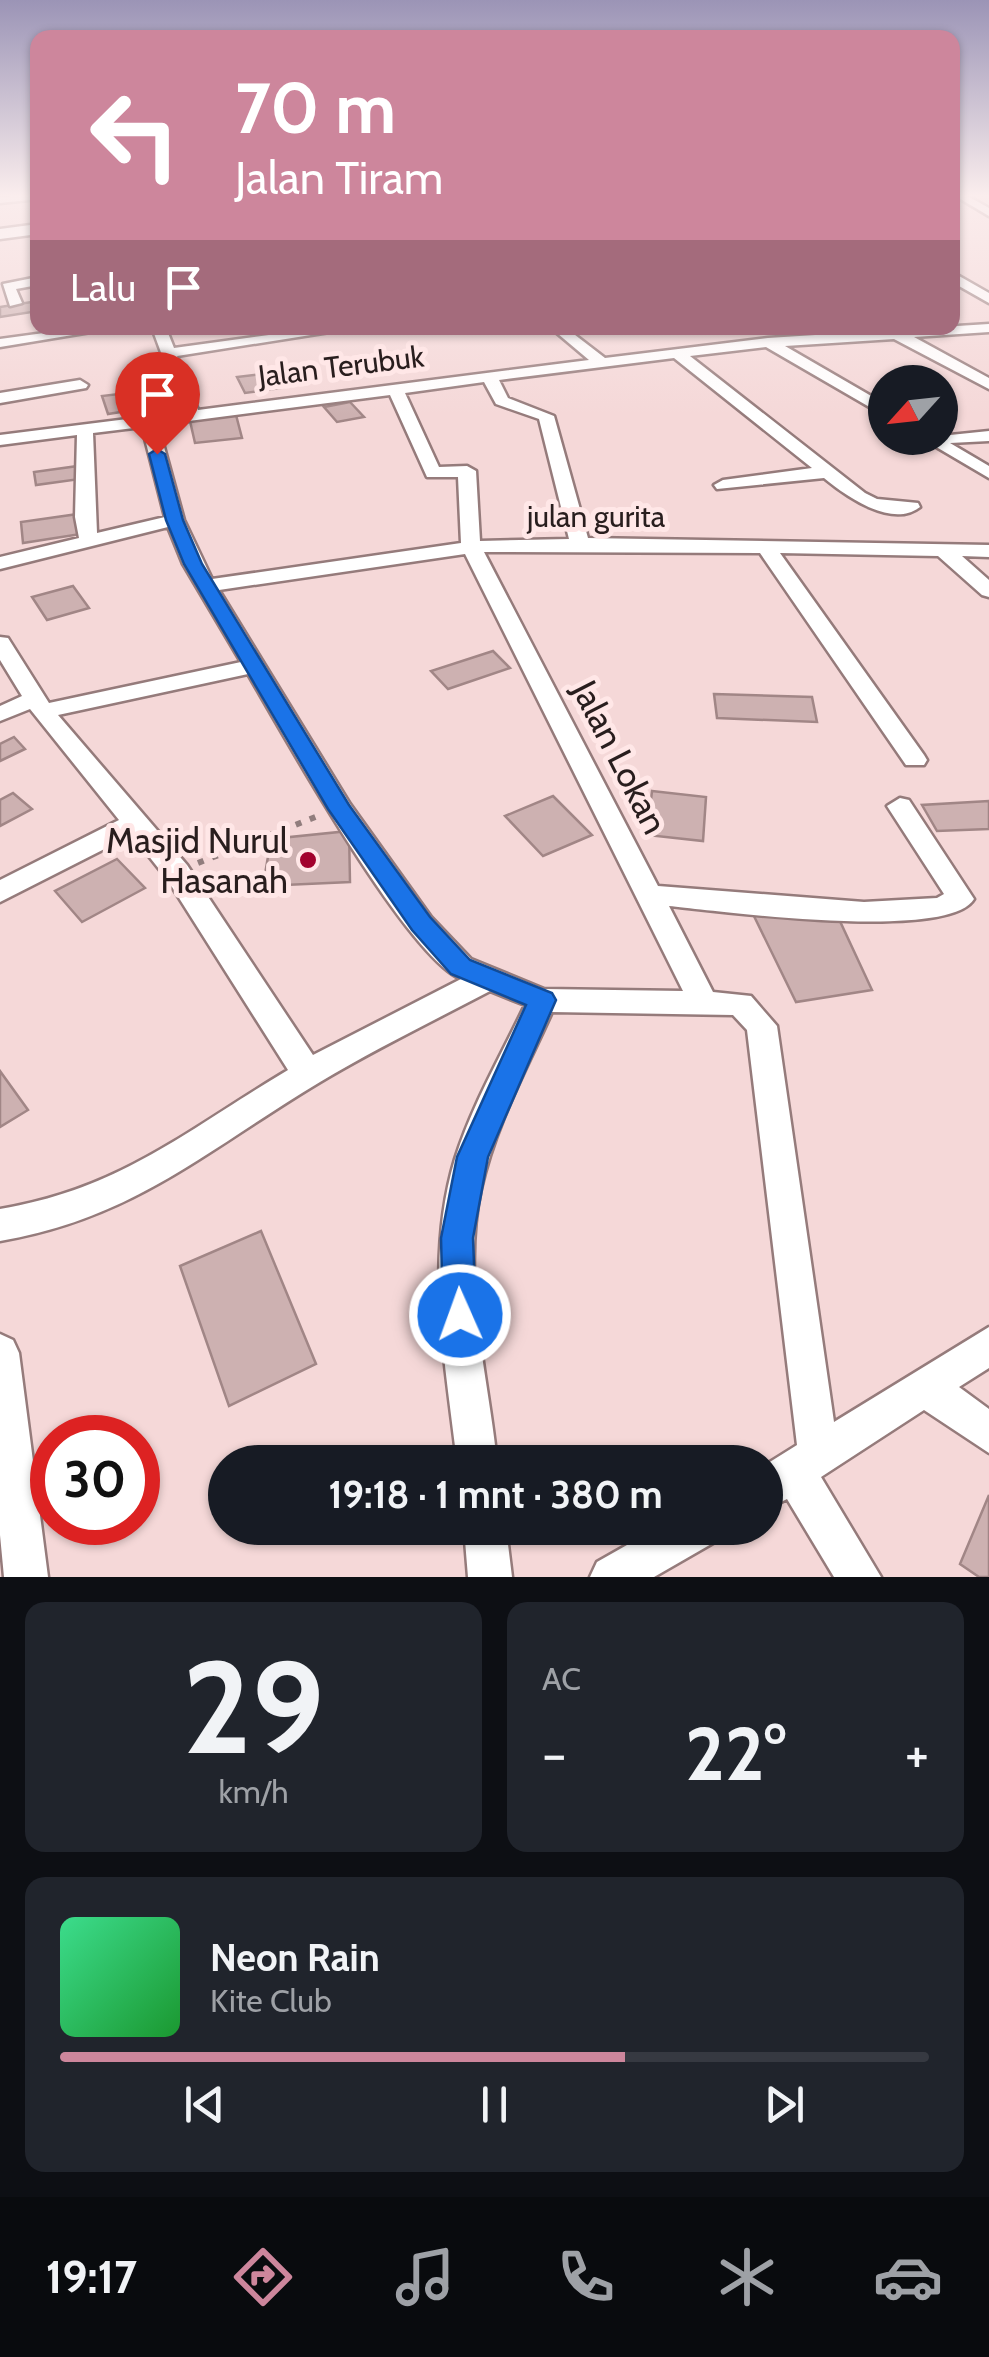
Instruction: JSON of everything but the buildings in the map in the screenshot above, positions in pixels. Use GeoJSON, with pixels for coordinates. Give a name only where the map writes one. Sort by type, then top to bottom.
{"type":"FeatureCollection","features":[{"type":"Feature","properties":{"kind":"street"},"geometry":{"type":"LineString","coordinates":[[960,281],[989,299]]}},
{"type":"Feature","properties":{"kind":"street"},"geometry":{"type":"LineString","coordinates":[[15,303],[8,287],[30,283]]}},
{"type":"Feature","properties":{"kind":"street","name":"Jalan Terubuk"},"geometry":{"type":"LineString","coordinates":[[960,329],[989,328]]}},
{"type":"Feature","properties":{"kind":"street"},"geometry":{"type":"LineString","coordinates":[[0,343],[58,335]]}},
{"type":"Feature","properties":{"kind":"street"},"geometry":{"type":"LineString","coordinates":[[162,335],[191,412]]}},
{"type":"Feature","properties":{"kind":"street"},"geometry":{"type":"LineString","coordinates":[[168,353],[298,335]]}},
{"type":"Feature","properties":{"kind":"street"},"geometry":{"type":"LineString","coordinates":[[567,335],[604,364]]}},
{"type":"Feature","properties":{"kind":"street"},"geometry":{"type":"LineString","coordinates":[[731,335],[746,344]]}},
{"type":"Feature","properties":{"kind":"street","name":"Jalan Terubuk"},"geometry":{"type":"LineString","coordinates":[[0,440],[191,412],[746,344],[856,335]]}},
{"type":"Feature","properties":{"kind":"street"},"geometry":{"type":"LineString","coordinates":[[899,335],[989,384]]}},
{"type":"Feature","properties":{"kind":"street"},"geometry":{"type":"LineString","coordinates":[[768,342],[868,402]]}},
{"type":"Feature","properties":{"kind":"street"},"geometry":{"type":"LineString","coordinates":[[680,354],[826,472],[873,504],[912,507]]}},
{"type":"Feature","properties":{"kind":"street"},"geometry":{"type":"LineString","coordinates":[[489,376],[502,401],[546,416],[580,544]]}},
{"type":"Feature","properties":{"kind":"street"},"geometry":{"type":"LineString","coordinates":[[0,398],[80,384]]}},
{"type":"Feature","properties":{"kind":"street"},"geometry":{"type":"LineString","coordinates":[[395,388],[433,473],[468,471],[472,547]]}},
{"type":"Feature","properties":{"kind":"street"},"geometry":{"type":"LineString","coordinates":[[148,420],[175,520],[206,586],[340,809],[421,924],[460,967],[484,980],[542,1000],[740,1004],[762,1026],[793,1472],[859,1577]]}},
{"type":"Feature","properties":{"kind":"street"},"geometry":{"type":"LineString","coordinates":[[85,429],[84,517],[89,541]]}},
{"type":"Feature","properties":{"kind":"street"},"geometry":{"type":"LineString","coordinates":[[958,437],[989,436]]}},
{"type":"Feature","properties":{"kind":"street"},"geometry":{"type":"LineString","coordinates":[[958,455],[989,474]]}},
{"type":"Feature","properties":{"kind":"street"},"geometry":{"type":"LineString","coordinates":[[723,485],[826,472]]}},
{"type":"Feature","properties":{"kind":"street"},"geometry":{"type":"LineString","coordinates":[[0,563],[175,520]]}},
{"type":"Feature","properties":{"kind":"street","name":"julan gurita"},"geometry":{"type":"LineString","coordinates":[[206,586],[472,547],[580,544],[989,551]]}},
{"type":"Feature","properties":{"kind":"street","name":"Jalan Lokan"},"geometry":{"type":"LineString","coordinates":[[472,547],[703,1001]]}},
{"type":"Feature","properties":{"kind":"street"},"geometry":{"type":"LineString","coordinates":[[766,547],[915,760]]}},
{"type":"Feature","properties":{"kind":"street"},"geometry":{"type":"LineString","coordinates":[[945,552],[989,591]]}},
{"type":"Feature","properties":{"kind":"street"},"geometry":{"type":"LineString","coordinates":[[0,644],[40,704],[176,872],[308,1074]]}},
{"type":"Feature","properties":{"kind":"street"},"geometry":{"type":"LineString","coordinates":[[0,714],[254,666]]}},
{"type":"Feature","properties":{"kind":"street"},"geometry":{"type":"LineString","coordinates":[[652,895],[889,913],[947,910],[960,899],[957,892],[900,806]]}},
{"type":"Feature","properties":{"kind":"street"},"geometry":{"type":"LineString","coordinates":[[0,892],[136,822]]}},
{"type":"Feature","properties":{"kind":"street"},"geometry":{"type":"LineString","coordinates":[[0,1226],[32,1222],[91,1205],[152,1177],[308,1074],[484,980]]}},
{"type":"Feature","properties":{"kind":"street"},"geometry":{"type":"LineString","coordinates":[[475,1445],[460,1315],[457,1238],[473,1157],[542,1000]]}},
{"type":"Feature","properties":{"kind":"street"},"geometry":{"type":"LineString","coordinates":[[793,1472],[989,1346]]}},
{"type":"Feature","properties":{"kind":"street"},"geometry":{"type":"LineString","coordinates":[[0,1353],[26,1577]]}},
{"type":"Feature","properties":{"kind":"street"},"geometry":{"type":"LineString","coordinates":[[926,1387],[989,1433]]}},
{"type":"Feature","properties":{"kind":"street"},"geometry":{"type":"LineString","coordinates":[[486,1545],[490,1577]]}},
{"type":"Feature","properties":{"kind":"street"},"geometry":{"type":"LineString","coordinates":[[612,1577],[668,1545]]}},
{"type":"Feature","properties":{"kind":"path"},"geometry":{"type":"LineString","coordinates":[[176,872],[340,809]]}},
{"type":"Feature","properties":{"kind":"place","name":"Masjid Nurul Hasanah"},"geometry":{"type":"Point","coordinates":[308,860]}},
{"type":"Feature","properties":{"kind":"route"},"geometry":{"type":"LineString","coordinates":[[157,454],[175,520],[193,564],[340,809],[421,924],[460,967],[484,980],[542,1000],[473,1157],[457,1238],[460,1315]]}}]}
